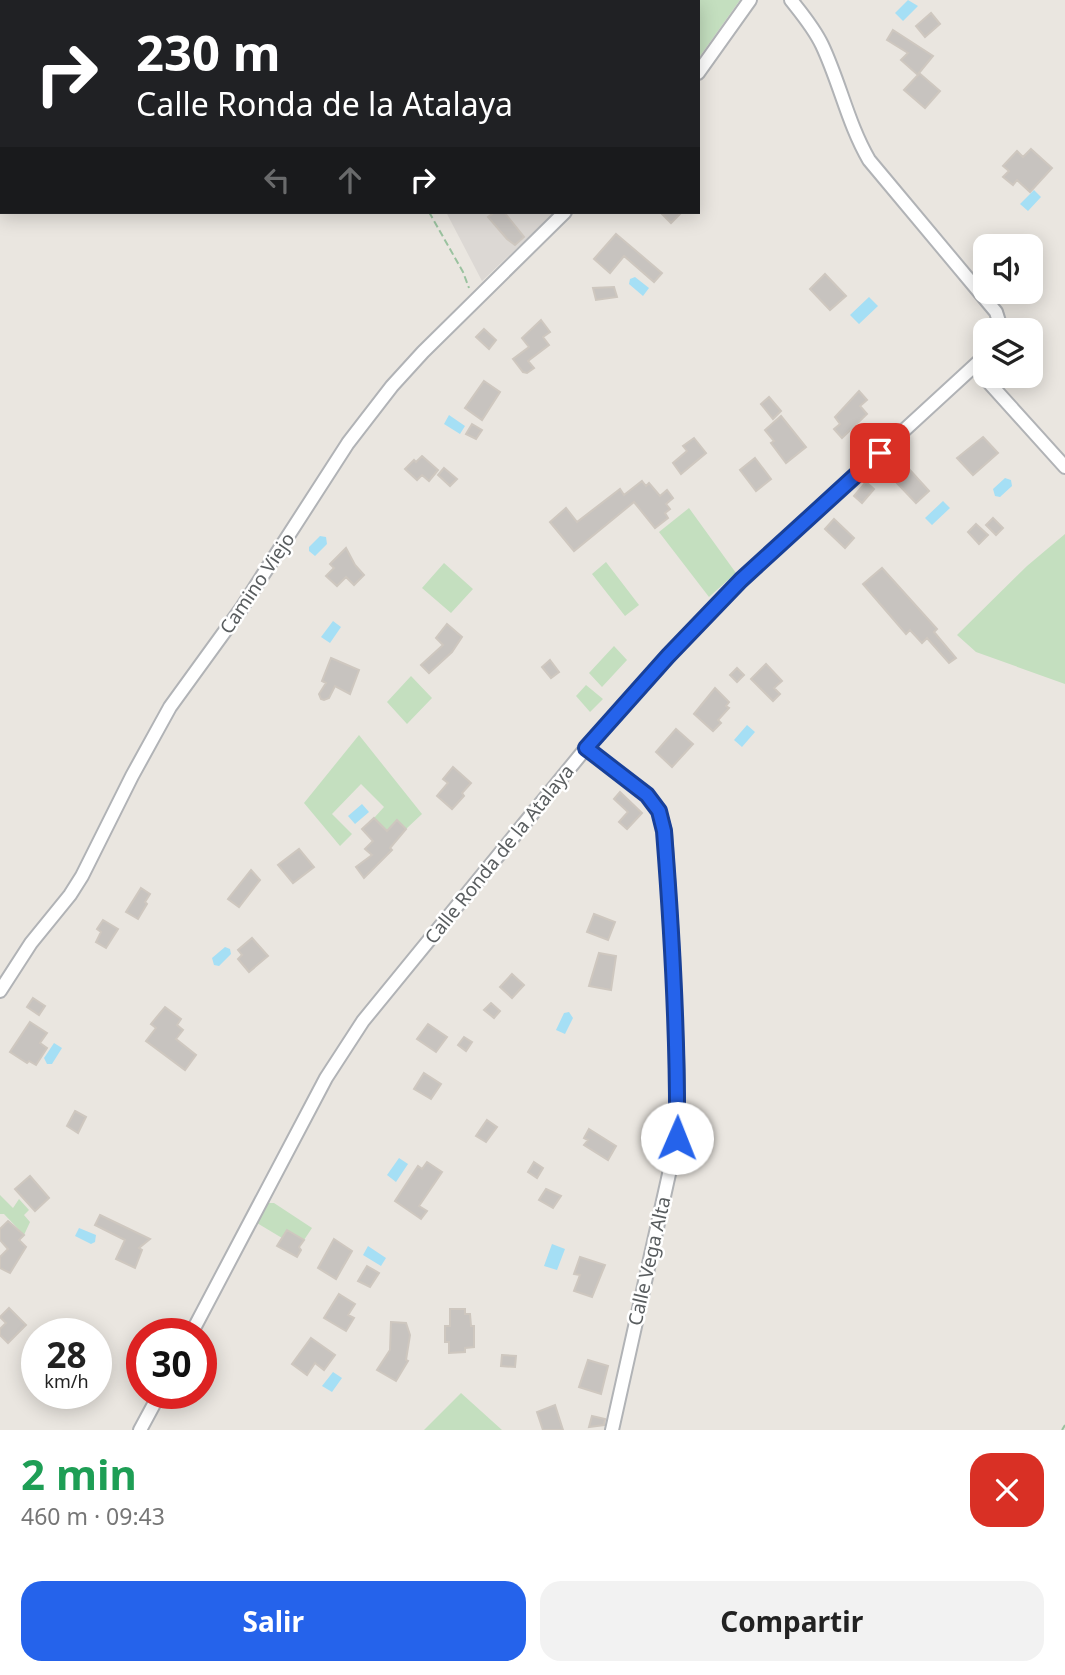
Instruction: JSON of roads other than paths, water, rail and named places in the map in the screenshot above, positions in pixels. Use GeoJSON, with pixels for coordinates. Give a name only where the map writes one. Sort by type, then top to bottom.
{"type":"FeatureCollection","features":[{"type":"Feature","properties":{"kind":"street"},"geometry":{"type":"LineString","coordinates":[[700,70],[750,0]]}},
{"type":"Feature","properties":{"kind":"street"},"geometry":{"type":"LineString","coordinates":[[791,0],[821,44],[857,140],[869,160],[996,312],[998,318]]}},
{"type":"Feature","properties":{"kind":"street","name":"Camino Viejo"},"geometry":{"type":"LineString","coordinates":[[0,991],[31,943],[76,886],[170,707],[241,609],[348,443],[392,386],[563,214]]}},
{"type":"Feature","properties":{"kind":"street","name":"Calle Ronda de la Atalaya"},"geometry":{"type":"LineString","coordinates":[[199,1318],[310,1107],[349,1040],[586,748],[668,656],[741,580],[973,367]]}},
{"type":"Feature","properties":{"kind":"street"},"geometry":{"type":"LineString","coordinates":[[994,388],[1065,467]]}},
{"type":"Feature","properties":{"kind":"street","name":"Calle Vega Alta"},"geometry":{"type":"LineString","coordinates":[[586,748],[647,795],[659,811],[664,831],[673,955],[678,1079],[677,1138],[612,1430]]}},
{"type":"Feature","properties":{"kind":"street"},"geometry":{"type":"LineString","coordinates":[[141,1430],[152,1409]]}},
{"type":"Feature","properties":{"kind":"water"},"geometry":{"type":"Polygon","coordinates":[[[908,0],[918,6],[903,21],[895,13],[908,0]]]}},
{"type":"Feature","properties":{"kind":"water"},"geometry":{"type":"Polygon","coordinates":[[[1034,190],[1041,197],[1028,211],[1020,204],[1034,190]]]}},
{"type":"Feature","properties":{"kind":"water"},"geometry":{"type":"Polygon","coordinates":[[[635,277],[649,288],[643,296],[629,284],[630,279],[635,277]]]}},
{"type":"Feature","properties":{"kind":"water"},"geometry":{"type":"Polygon","coordinates":[[[869,297],[878,306],[859,324],[850,315],[869,297]]]}},
{"type":"Feature","properties":{"kind":"water"},"geometry":{"type":"Polygon","coordinates":[[[449,415],[465,426],[460,434],[444,424],[449,415]]]}},
{"type":"Feature","properties":{"kind":"water"},"geometry":{"type":"Polygon","coordinates":[[[1005,478],[1011,480],[1012,486],[1000,497],[995,496],[993,489],[1005,478]]]}},
{"type":"Feature","properties":{"kind":"water"},"geometry":{"type":"Polygon","coordinates":[[[943,501],[950,508],[932,525],[925,518],[943,501]]]}},
{"type":"Feature","properties":{"kind":"water"},"geometry":{"type":"Polygon","coordinates":[[[320,536],[326,537],[327,544],[315,556],[309,551],[309,547],[320,536]]]}},
{"type":"Feature","properties":{"kind":"water"},"geometry":{"type":"Polygon","coordinates":[[[333,621],[341,627],[330,643],[321,637],[333,621]]]}},
{"type":"Feature","properties":{"kind":"water"},"geometry":{"type":"Polygon","coordinates":[[[747,725],[755,732],[742,747],[734,740],[747,725]]]}},
{"type":"Feature","properties":{"kind":"water"},"geometry":{"type":"Polygon","coordinates":[[[362,804],[369,812],[355,824],[348,816],[362,804]]]}},
{"type":"Feature","properties":{"kind":"water"},"geometry":{"type":"Polygon","coordinates":[[[225,947],[230,949],[231,954],[219,966],[214,965],[212,958],[225,947]]]}},
{"type":"Feature","properties":{"kind":"water"},"geometry":{"type":"Polygon","coordinates":[[[569,1012],[573,1018],[565,1034],[556,1030],[564,1013],[569,1012]]]}},
{"type":"Feature","properties":{"kind":"water"},"geometry":{"type":"Polygon","coordinates":[[[54,1043],[62,1048],[52,1064],[47,1064],[44,1058],[54,1043]]]}},
{"type":"Feature","properties":{"kind":"water"},"geometry":{"type":"Polygon","coordinates":[[[399,1158],[408,1164],[396,1182],[387,1175],[399,1158]]]}},
{"type":"Feature","properties":{"kind":"water"},"geometry":{"type":"Polygon","coordinates":[[[79,1228],[96,1235],[95,1242],[91,1244],[75,1236],[79,1228]]]}},
{"type":"Feature","properties":{"kind":"water"},"geometry":{"type":"Polygon","coordinates":[[[552,1244],[565,1249],[557,1270],[544,1266],[552,1244]]]}},
{"type":"Feature","properties":{"kind":"water"},"geometry":{"type":"Polygon","coordinates":[[[368,1246],[386,1258],[381,1266],[363,1255],[368,1246]]]}},
{"type":"Feature","properties":{"kind":"water"},"geometry":{"type":"Polygon","coordinates":[[[333,1372],[342,1378],[332,1392],[322,1386],[333,1372]]]}}]}
